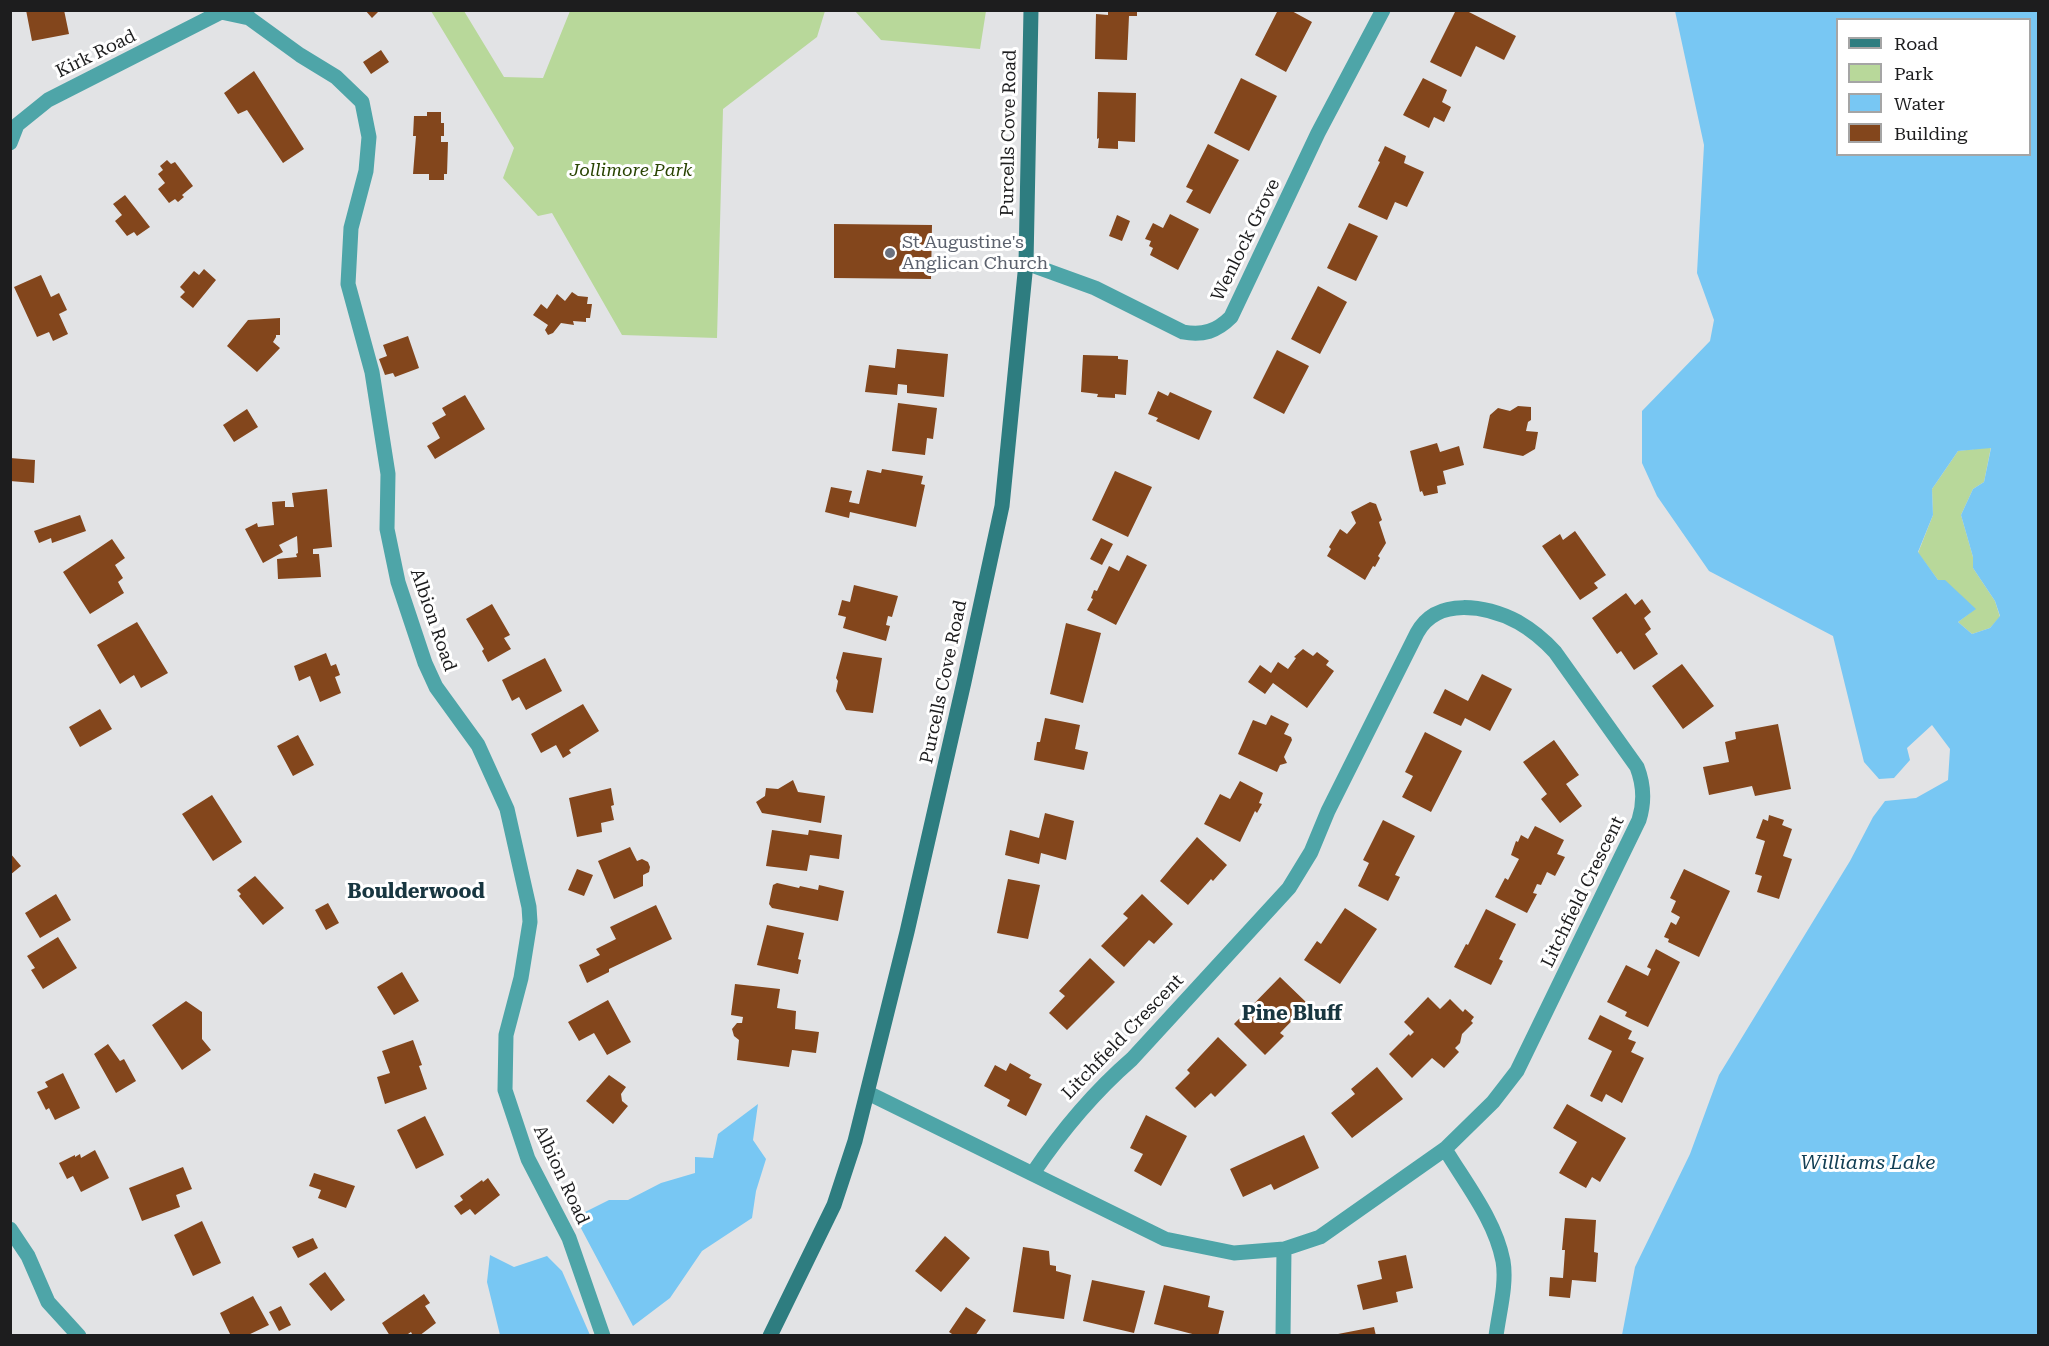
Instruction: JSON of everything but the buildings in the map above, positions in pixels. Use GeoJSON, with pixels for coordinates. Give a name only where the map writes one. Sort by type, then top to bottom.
{"type":"FeatureCollection","features":[{"type":"Feature","properties":{"kind":"main road","name":"Purcells Cove Road"},"geometry":{"type":"LineString","coordinates":[[770,1335],[834,1205],[855,1141],[964,682],[1002,506],[1026,262],[1031,10]]}},
{"type":"Feature","properties":{"kind":"street","name":"Wenlock Grove"},"geometry":{"type":"LineString","coordinates":[[1026,262],[1095,288],[1184,332],[1197,334],[1211,332],[1224,324],[1231,317],[1318,133],[1383,10]]}},
{"type":"Feature","properties":{"kind":"street","name":"Kirk Road"},"geometry":{"type":"LineString","coordinates":[[10,143],[14,119],[48,100],[221,12],[246,14]]}},
{"type":"Feature","properties":{"kind":"street","name":"Albion Road"},"geometry":{"type":"LineString","coordinates":[[246,14],[300,55],[336,77],[362,102],[369,137],[366,171],[351,228],[348,284],[372,372],[387,474],[387,529],[398,582],[425,663],[436,687],[478,745],[507,809],[529,908],[530,922],[521,978],[506,1035],[505,1090],[528,1159],[569,1238],[603,1335]]}},
{"type":"Feature","properties":{"kind":"street","name":"Litchfield Crescent"},"geometry":{"type":"LineString","coordinates":[[868,1093],[1165,1239],[1234,1252],[1284,1249],[1320,1237],[1445,1149],[1493,1102],[1517,1071],[1634,831],[1644,799],[1641,777],[1631,758],[1546,642],[1509,617],[1490,611],[1458,607],[1442,610],[1428,619],[1421,627],[1328,811],[1311,852],[1289,888],[1132,1059],[1103,1084],[1076,1113],[1033,1173]]}},
{"type":"Feature","properties":{"kind":"street"},"geometry":{"type":"LineString","coordinates":[[1445,1149],[1488,1220],[1503,1262],[1503,1281],[1496,1335]]}},
{"type":"Feature","properties":{"kind":"street"},"geometry":{"type":"LineString","coordinates":[[10,1229],[28,1256],[48,1302],[79,1335]]}},
{"type":"Feature","properties":{"kind":"street"},"geometry":{"type":"LineString","coordinates":[[1283,1335],[1284,1249]]}},
{"type":"Feature","properties":{"kind":"green space","name":"Jollimore Park"},"geometry":{"type":"Polygon","coordinates":[[[431,11],[464,11],[504,77],[543,78],[570,11],[825,11],[817,37],[723,109],[717,338],[622,335],[552,213],[538,216],[503,178],[514,148],[431,11]]]}},
{"type":"Feature","properties":{"kind":"green space"},"geometry":{"type":"Polygon","coordinates":[[[855,11],[986,11],[980,49],[881,40],[855,11]]]}},
{"type":"Feature","properties":{"kind":"green space"},"geometry":{"type":"Polygon","coordinates":[[[1991,447],[1984,482],[1973,489],[1961,515],[1973,557],[1973,568],[1995,601],[2000,617],[1990,628],[1972,634],[1958,622],[1975,609],[1938,580],[1918,553],[1933,515],[1932,489],[1958,451],[1991,447]]]}},
{"type":"Feature","properties":{"kind":"water","name":"Williams Lake"},"geometry":{"type":"Polygon","coordinates":[[[1675,11],[2038,11],[2038,1335],[1622,1335],[1635,1267],[1690,1154],[1719,1075],[1850,861],[1873,817],[1885,801],[1916,798],[1948,780],[1950,749],[1932,725],[1907,748],[1910,760],[1894,778],[1879,779],[1864,762],[1833,636],[1709,571],[1657,496],[1642,463],[1642,411],[1710,341],[1714,320],[1697,273],[1704,145],[1675,11]],[[1991,448],[1958,451],[1932,489],[1933,515],[1918,552],[1938,580],[1945,580],[1976,609],[1958,622],[1972,634],[1990,628],[2000,616],[1995,601],[1973,568],[1973,557],[1961,515],[1973,489],[1984,482],[1991,448]]]}},
{"type":"Feature","properties":{"kind":"water"},"geometry":{"type":"Polygon","coordinates":[[[758,1104],[753,1140],[766,1159],[756,1191],[752,1218],[702,1251],[670,1298],[633,1326],[575,1217],[609,1200],[628,1200],[661,1183],[695,1173],[695,1157],[713,1158],[718,1134],[758,1104]]]}},
{"type":"Feature","properties":{"kind":"water"},"geometry":{"type":"Polygon","coordinates":[[[490,1255],[514,1267],[547,1256],[562,1271],[590,1335],[500,1335],[487,1282],[490,1255]]]}},
{"type":"Feature","properties":{"kind":"place","name":"St Augustine's Anglican Church"},"geometry":{"type":"Point","coordinates":[890,253]}},
{"type":"Feature","properties":{"kind":"district","name":"Boulderwood"},"geometry":{"type":"Point","coordinates":[416,892]}},
{"type":"Feature","properties":{"kind":"district","name":"Pine Bluff"},"geometry":{"type":"Point","coordinates":[1292,1014]}}]}
